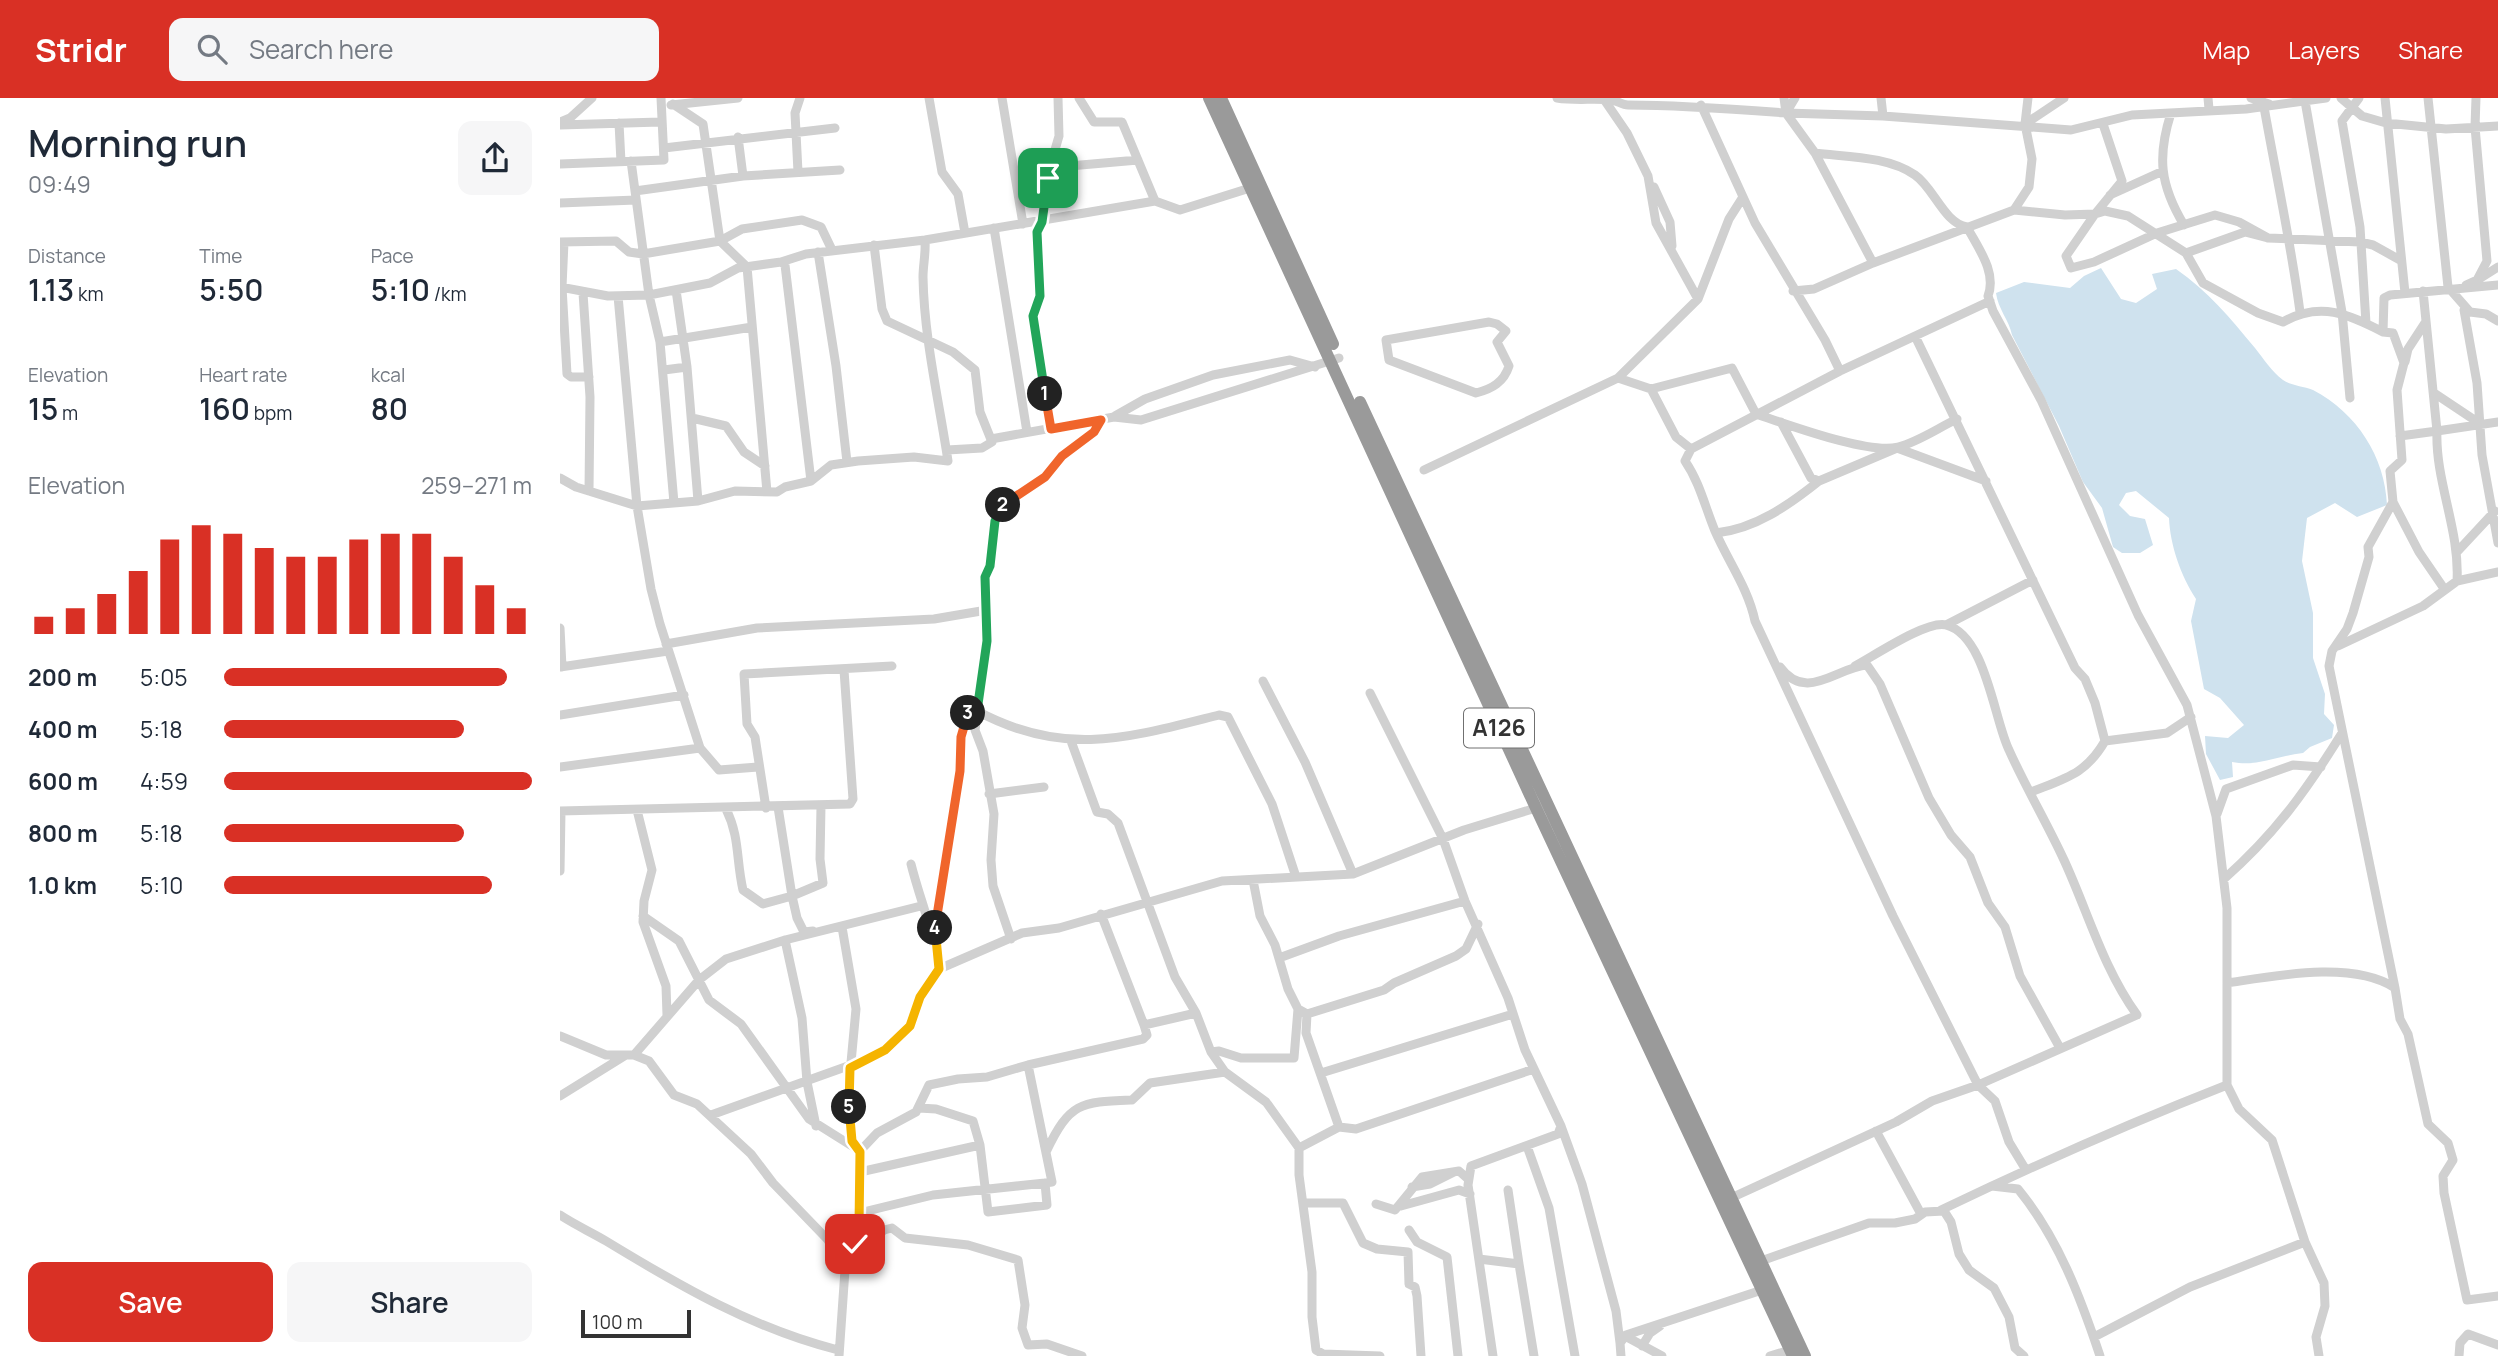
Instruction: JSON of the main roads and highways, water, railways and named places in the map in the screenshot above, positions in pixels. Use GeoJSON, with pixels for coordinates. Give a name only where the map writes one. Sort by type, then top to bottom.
{"type":"FeatureCollection","features":[{"type":"Feature","properties":{"kind":"highway","name":"A126"},"geometry":{"type":"LineString","coordinates":[[1209,98],[1250,188],[1336,359],[1792,1353]]}},
{"type":"Feature","properties":{"kind":"highway","name":"A126"},"geometry":{"type":"LineString","coordinates":[[1221,98],[1536,807],[1557,838],[1805,1356]]}},
{"type":"Feature","properties":{"kind":"water"},"geometry":{"type":"Polygon","coordinates":[[[2101,268],[2121,299],[2136,303],[2157,289],[2152,274],[2176,269],[2218,306],[2279,377],[2290,384],[2313,390],[2343,411],[2366,438],[2381,470],[2387,505],[2357,517],[2335,503],[2307,518],[2302,561],[2313,613],[2313,658],[2325,694],[2324,714],[2334,725],[2332,738],[2310,747],[2303,753],[2259,762],[2232,762],[2233,777],[2220,780],[2206,754],[2205,736],[2228,738],[2244,725],[2220,698],[2204,689],[2191,621],[2196,599],[2177,560],[2169,518],[2136,491],[2126,493],[2119,505],[2130,516],[2145,519],[2153,545],[2140,553],[2122,553],[2113,547],[2102,508],[2083,482],[1997,299],[1996,293],[2024,282],[2070,288],[2084,276],[2101,268]]]}}]}
